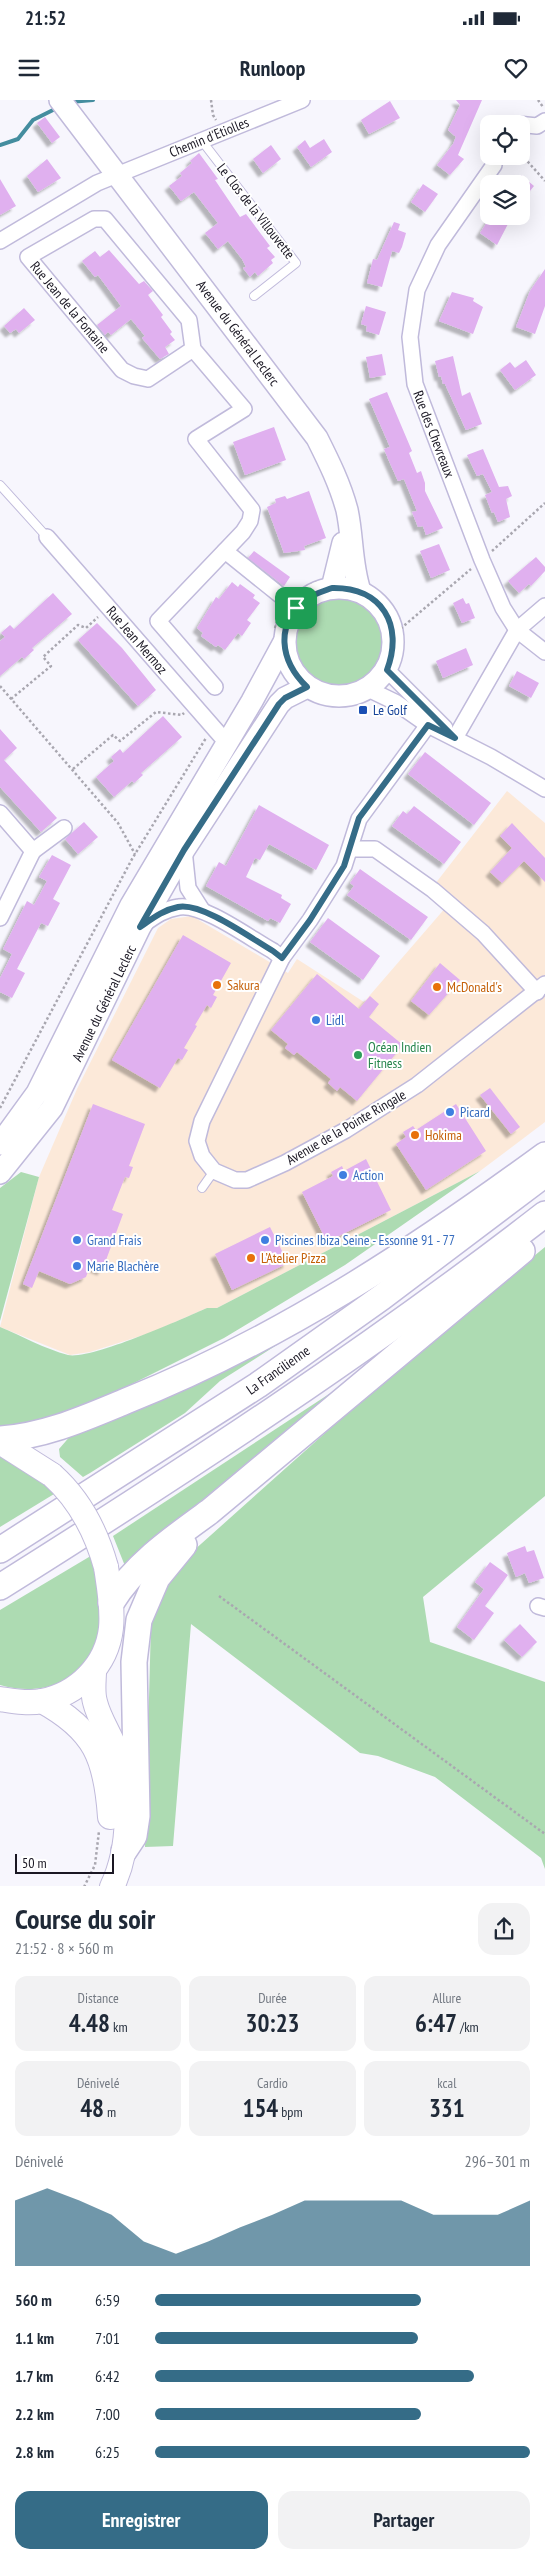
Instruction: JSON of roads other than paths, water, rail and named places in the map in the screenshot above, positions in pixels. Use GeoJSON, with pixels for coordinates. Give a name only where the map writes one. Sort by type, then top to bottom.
{"type":"FeatureCollection","features":[{"type":"Feature","properties":{"kind":"highway"},"geometry":{"type":"LineString","coordinates":[[156,1389],[180,1372],[369,1261],[446,1210],[545,1137]]}},
{"type":"Feature","properties":{"kind":"highway"},"geometry":{"type":"LineString","coordinates":[[0,1440],[42,1434],[156,1389],[223,1358],[366,1278],[430,1237],[545,1155]]}},
{"type":"Feature","properties":{"kind":"highway","name":"La Francilienne"},"geometry":{"type":"LineString","coordinates":[[0,1550],[258,1385],[382,1297],[545,1174]]}},
{"type":"Feature","properties":{"kind":"highway"},"geometry":{"type":"LineString","coordinates":[[111,1603],[118,1591],[140,1567],[176,1535],[209,1512],[534,1242],[544,1215]]}},
{"type":"Feature","properties":{"kind":"highway"},"geometry":{"type":"LineString","coordinates":[[0,1587],[157,1488],[274,1410],[399,1322],[544,1215]]}},
{"type":"Feature","properties":{"kind":"highway"},"geometry":{"type":"LineString","coordinates":[[124,1851],[134,1836],[137,1816],[134,1662],[139,1620],[157,1578],[199,1528],[209,1512]]}},
{"type":"Feature","properties":{"kind":"main road","name":"Avenue du Général Leclerc"},"geometry":{"type":"LineString","coordinates":[[58,106],[310,443],[331,482],[344,545],[332,588]]}},
{"type":"Feature","properties":{"kind":"main road","name":"Avenue du Général Leclerc"},"geometry":{"type":"LineString","coordinates":[[112,177],[317,438],[340,487],[347,512],[353,570],[360,591]]}},
{"type":"Feature","properties":{"kind":"main road"},"geometry":{"type":"LineString","coordinates":[[332,588],[360,591],[378,604],[388,618],[394,635],[393,653],[387,670],[368,689],[348,696],[326,696],[307,687],[295,675],[288,662],[284,642],[286,627],[296,608],[308,597],[332,588]]}},
{"type":"Feature","properties":{"kind":"main road","name":"Avenue du Général Leclerc"},"geometry":{"type":"LineString","coordinates":[[0,1144],[37,1093],[132,905],[284,642]]}},
{"type":"Feature","properties":{"kind":"main road","name":"Avenue du Général Leclerc"},"geometry":{"type":"LineString","coordinates":[[0,1173],[52,1108],[140,927],[184,850],[279,704],[285,698],[307,687]]}},
{"type":"Feature","properties":{"kind":"main road"},"geometry":{"type":"LineString","coordinates":[[0,1440],[52,1475],[67,1488],[81,1507],[98,1539],[106,1567],[111,1603],[111,1629],[106,1651],[94,1671],[74,1689],[42,1701],[15,1702],[0,1699]]}},
{"type":"Feature","properties":{"kind":"main road"},"geometry":{"type":"LineString","coordinates":[[94,1671],[94,1700],[116,1751],[124,1780],[126,1814],[124,1851],[119,1871],[112,1886]]}},
{"type":"Feature","properties":{"kind":"main road"},"geometry":{"type":"LineString","coordinates":[[42,1701],[67,1715],[84,1731],[99,1758],[108,1787],[111,1818],[109,1848],[105,1867],[96,1886]]}},
{"type":"Feature","properties":{"kind":"street","name":"Chemin d'Etiolles"},"geometry":{"type":"LineString","coordinates":[[0,241],[112,177],[302,100]]}},
{"type":"Feature","properties":{"kind":"street"},"geometry":{"type":"LineString","coordinates":[[530,125],[537,126],[545,121]]}},
{"type":"Feature","properties":{"kind":"street","name":"Rue des Chevreaux"},"geometry":{"type":"LineString","coordinates":[[494,165],[438,245],[417,290],[410,337],[415,384],[482,560],[503,608],[517,630],[545,652]]}},
{"type":"Feature","properties":{"kind":"street","name":"Rue Jean de la Fontaine"},"geometry":{"type":"LineString","coordinates":[[94,218],[104,219],[189,320],[193,349],[148,379],[134,376],[122,370],[28,257],[94,218]]}},
{"type":"Feature","properties":{"kind":"street"},"geometry":{"type":"LineString","coordinates":[[193,349],[244,409],[196,439],[252,510],[250,520],[225,551],[158,621],[215,687]]}},
{"type":"Feature","properties":{"kind":"street","name":"Rue Jean Mermoz"},"geometry":{"type":"LineString","coordinates":[[47,537],[227,743]]}},
{"type":"Feature","properties":{"kind":"street"},"geometry":{"type":"LineString","coordinates":[[225,551],[296,608]]}},
{"type":"Feature","properties":{"kind":"street"},"geometry":{"type":"LineString","coordinates":[[455,738],[517,630],[545,606]]}},
{"type":"Feature","properties":{"kind":"street"},"geometry":{"type":"LineString","coordinates":[[387,670],[455,738]]}},
{"type":"Feature","properties":{"kind":"street"},"geometry":{"type":"LineString","coordinates":[[368,689],[395,702],[428,725],[455,738],[545,789]]}},
{"type":"Feature","properties":{"kind":"street"},"geometry":{"type":"LineString","coordinates":[[214,1171],[202,1156],[197,1141],[202,1121],[282,958],[310,920],[344,866],[351,849],[359,818],[428,725]]}},
{"type":"Feature","properties":{"kind":"street"},"geometry":{"type":"LineString","coordinates":[[0,813],[33,851]]}},
{"type":"Feature","properties":{"kind":"street"},"geometry":{"type":"LineString","coordinates":[[0,918],[33,851],[64,828]]}},
{"type":"Feature","properties":{"kind":"street","name":"Avenue de la Pointe Ringale"},"geometry":{"type":"LineString","coordinates":[[214,1171],[235,1180],[247,1180],[285,1163],[346,1130],[417,1085],[541,988],[483,933],[433,890],[375,849],[351,849]]}},
{"type":"Feature","properties":{"kind":"street"},"geometry":{"type":"LineString","coordinates":[[184,850],[188,888],[202,910]]}},
{"type":"Feature","properties":{"kind":"street"},"geometry":{"type":"LineString","coordinates":[[140,927],[160,912],[180,906],[202,910],[282,958]]}},
{"type":"Feature","properties":{"kind":"lane","name":"Le Clos de la Villouvette"},"geometry":{"type":"LineString","coordinates":[[202,140],[296,263],[254,296]]}},
{"type":"Feature","properties":{"kind":"lane"},"geometry":{"type":"LineString","coordinates":[[0,484],[47,537]]}},
{"type":"Feature","properties":{"kind":"lane"},"geometry":{"type":"LineString","coordinates":[[202,1188],[214,1171]]}},
{"type":"Feature","properties":{"kind":"waterway"},"geometry":{"type":"LineString","coordinates":[[70,102],[93,100]]}},
{"type":"Feature","properties":{"kind":"waterway"},"geometry":{"type":"LineString","coordinates":[[0,145],[18,139],[33,120],[57,108]]}},
{"type":"Feature","properties":{"kind":"place","name":"Le Golf"},"geometry":{"type":"Point","coordinates":[363,710]}},
{"type":"Feature","properties":{"kind":"place","name":"Sakura"},"geometry":{"type":"Point","coordinates":[217,985]}},
{"type":"Feature","properties":{"kind":"place","name":"McDonald's"},"geometry":{"type":"Point","coordinates":[437,987]}},
{"type":"Feature","properties":{"kind":"place","name":"Lidl"},"geometry":{"type":"Point","coordinates":[316,1020]}},
{"type":"Feature","properties":{"kind":"place","name":"Océan Indien Fitness"},"geometry":{"type":"Point","coordinates":[358,1055]}},
{"type":"Feature","properties":{"kind":"place","name":"Picard"},"geometry":{"type":"Point","coordinates":[450,1112]}},
{"type":"Feature","properties":{"kind":"place","name":"Hokima"},"geometry":{"type":"Point","coordinates":[415,1135]}},
{"type":"Feature","properties":{"kind":"place","name":"Action"},"geometry":{"type":"Point","coordinates":[343,1175]}},
{"type":"Feature","properties":{"kind":"place","name":"Grand Frais"},"geometry":{"type":"Point","coordinates":[77,1240]}},
{"type":"Feature","properties":{"kind":"place","name":"Piscines Ibiza Seine - Essonne 91 - 77"},"geometry":{"type":"Point","coordinates":[265,1240]}},
{"type":"Feature","properties":{"kind":"place","name":"L’Atelier Pizza"},"geometry":{"type":"Point","coordinates":[251,1258]}},
{"type":"Feature","properties":{"kind":"place","name":"Marie Blachère"},"geometry":{"type":"Point","coordinates":[77,1266]}}]}
